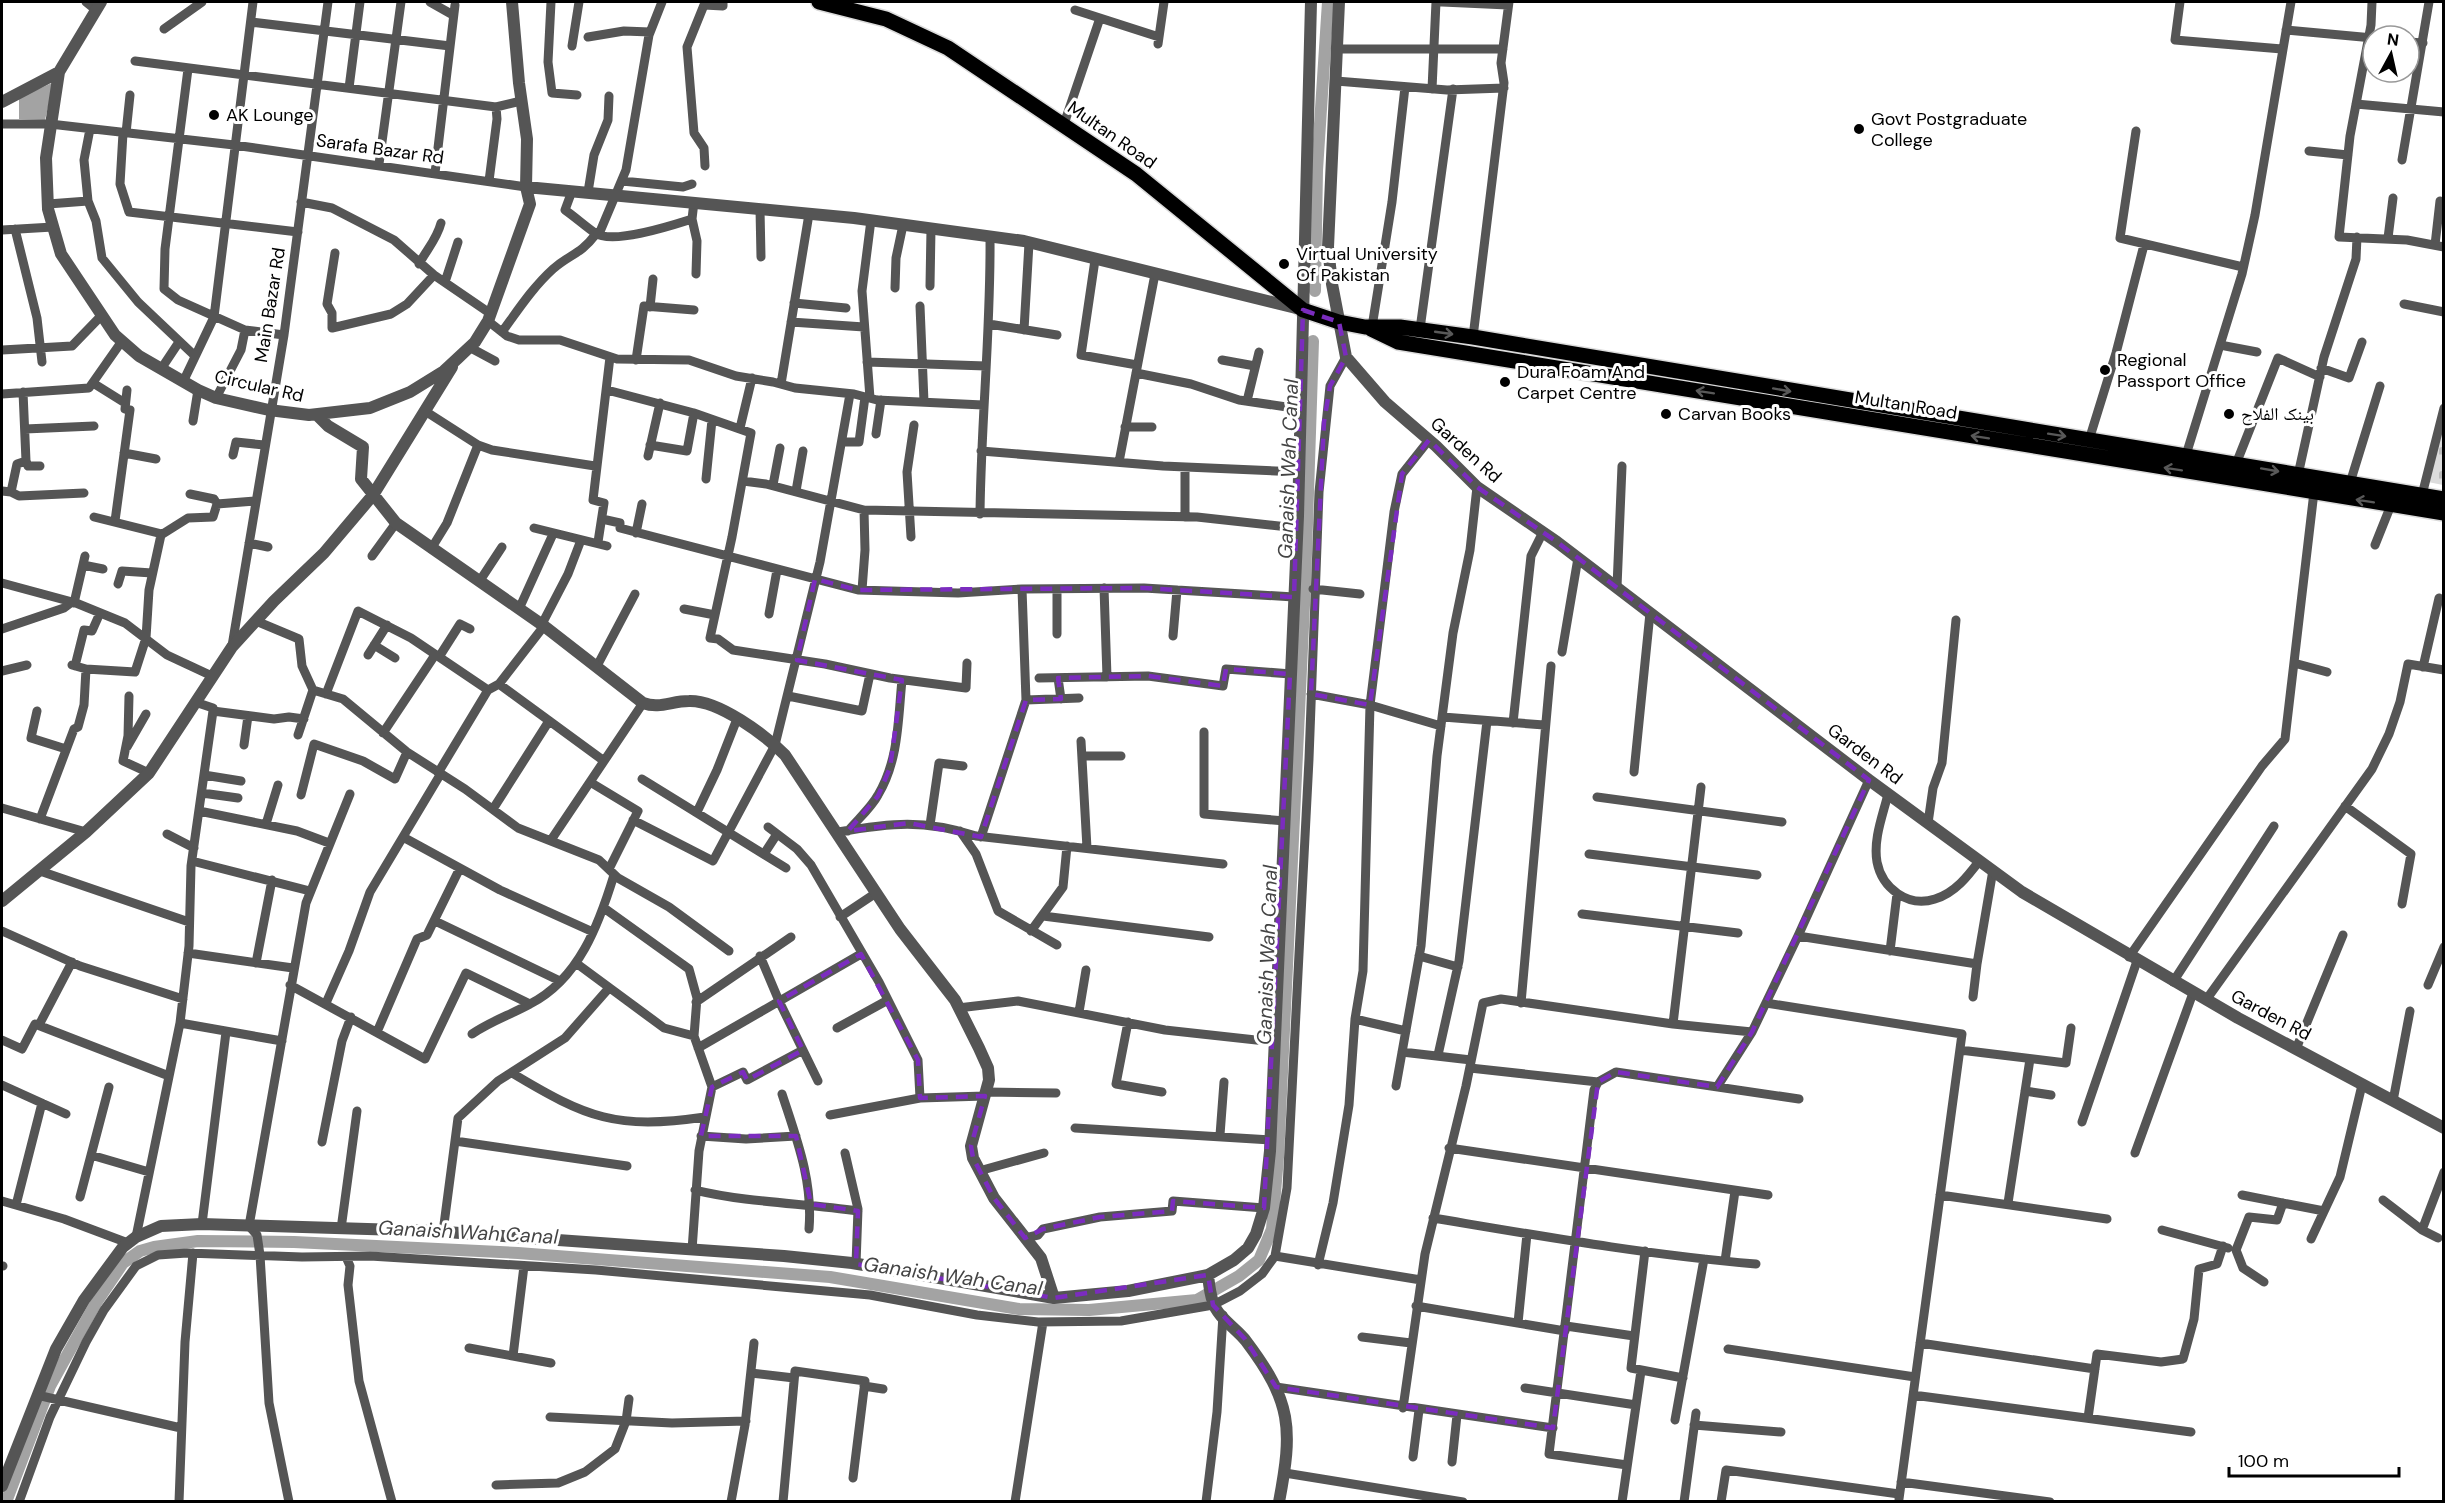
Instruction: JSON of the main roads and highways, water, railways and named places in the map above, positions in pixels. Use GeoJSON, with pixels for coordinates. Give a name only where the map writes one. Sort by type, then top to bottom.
{"type":"FeatureCollection","features":[{"type":"Feature","properties":{"kind":"main road","name":"Multan Road"},"geometry":{"type":"LineString","coordinates":[[819,2],[836,3],[886,18],[948,48],[1136,174],[1304,310],[1339,322],[1369,327],[1420,329],[1473,337],[2444,499]]}},
{"type":"Feature","properties":{"kind":"main road","name":"Multan Road"},"geometry":{"type":"LineString","coordinates":[[1369,327],[1398,342],[2444,513]]}},
{"type":"Feature","properties":{"kind":"waterway","name":"Ganaish Wah Canal"},"geometry":{"type":"LineString","coordinates":[[1315,291],[1317,170],[1328,2]]}},
{"type":"Feature","properties":{"kind":"waterway","name":"Ganaish Wah Canal"},"geometry":{"type":"LineString","coordinates":[[6,1502],[50,1386],[96,1303],[123,1263],[140,1251],[154,1247],[198,1241],[294,1242],[518,1253],[830,1277],[1019,1309],[1089,1310],[1197,1300],[1239,1276],[1259,1260],[1272,1229],[1278,1157],[1305,584],[1313,341]]}},
{"type":"Feature","properties":{"kind":"place","name":"AK Lounge"},"geometry":{"type":"Point","coordinates":[214,115]}},
{"type":"Feature","properties":{"kind":"place","name":"Govt Postgraduate College"},"geometry":{"type":"Point","coordinates":[1859,129]}},
{"type":"Feature","properties":{"kind":"place","name":"Virtual University Of Pakistan"},"geometry":{"type":"Point","coordinates":[1284,264]}},
{"type":"Feature","properties":{"kind":"place","name":"Regional Passport Office"},"geometry":{"type":"Point","coordinates":[2105,370]}},
{"type":"Feature","properties":{"kind":"place","name":"Dura Foam And Carpet Centre"},"geometry":{"type":"Point","coordinates":[1505,382]}},
{"type":"Feature","properties":{"kind":"place","name":"Carvan Books"},"geometry":{"type":"Point","coordinates":[1666,414]}},
{"type":"Feature","properties":{"kind":"place","name":"بینک الفلاح"},"geometry":{"type":"Point","coordinates":[2229,414]}}]}
